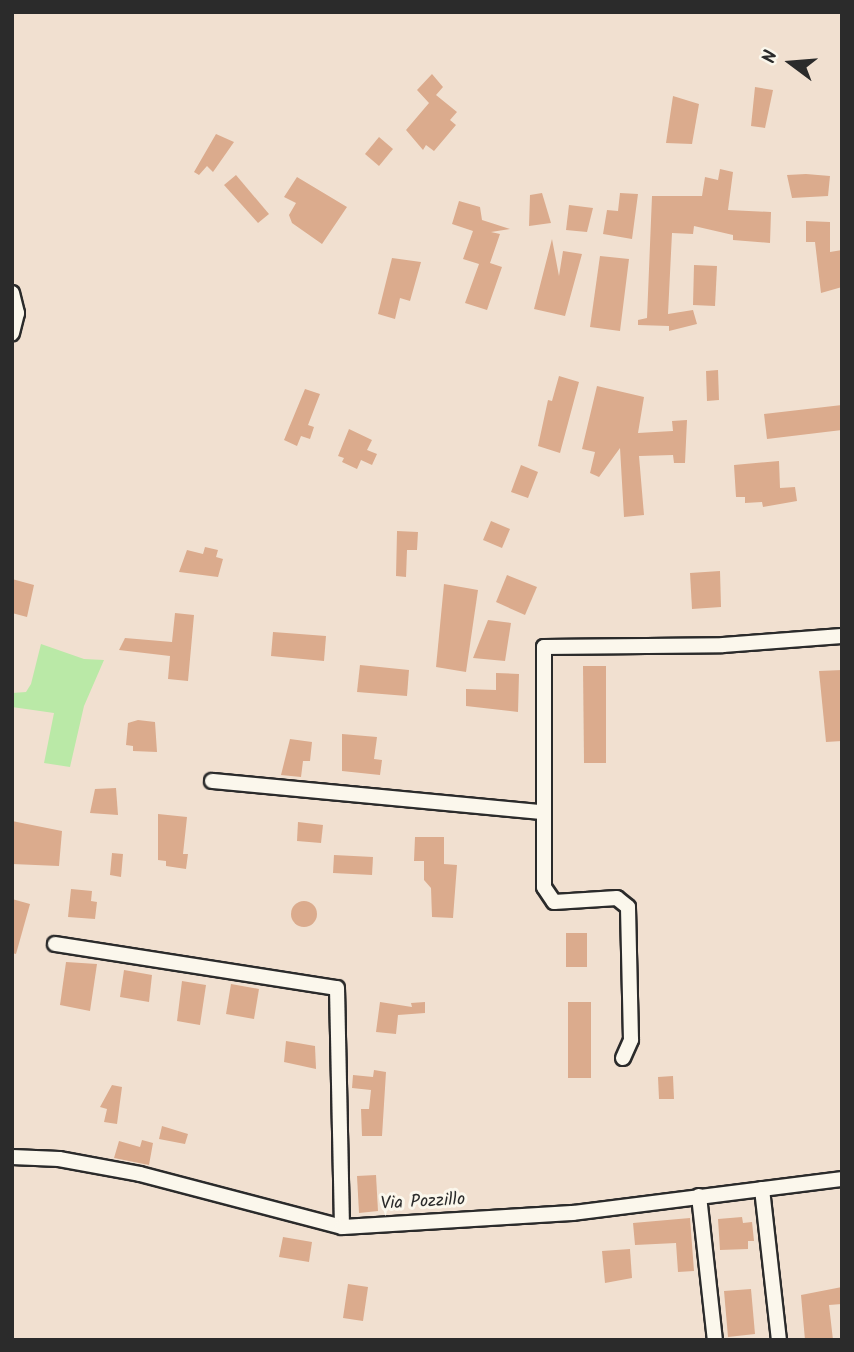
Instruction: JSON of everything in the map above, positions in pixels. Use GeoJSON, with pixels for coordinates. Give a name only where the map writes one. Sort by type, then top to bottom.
{"type":"FeatureCollection","features":[{"type":"Feature","properties":{"kind":"street"},"geometry":{"type":"LineString","coordinates":[[12,293],[18,313],[12,332]]}},
{"type":"Feature","properties":{"kind":"street"},"geometry":{"type":"LineString","coordinates":[[623,1058],[631,1040],[628,906],[617,898],[564,903],[547,898],[543,811],[544,647],[723,645],[842,636]]}},
{"type":"Feature","properties":{"kind":"street"},"geometry":{"type":"LineString","coordinates":[[212,781],[543,811]]}},
{"type":"Feature","properties":{"kind":"street"},"geometry":{"type":"LineString","coordinates":[[55,944],[337,988],[342,1227]]}},
{"type":"Feature","properties":{"kind":"street","name":"Via Pozzillo"},"geometry":{"type":"LineString","coordinates":[[12,1157],[59,1159],[140,1174],[342,1227],[573,1213],[842,1179]]}},
{"type":"Feature","properties":{"kind":"street"},"geometry":{"type":"LineString","coordinates":[[762,1189],[779,1340]]}},
{"type":"Feature","properties":{"kind":"street"},"geometry":{"type":"LineString","coordinates":[[699,1196],[715,1340]]}},
{"type":"Feature","properties":{"kind":"green space"},"geometry":{"type":"Polygon","coordinates":[[[41,644],[84,659],[104,660],[84,706],[70,767],[44,763],[54,713],[12,707],[12,693],[26,692],[31,684],[41,644]]]}},
{"type":"Feature","properties":{"kind":"building"},"geometry":{"type":"Polygon","coordinates":[[[432,74],[443,87],[436,95],[457,112],[450,120],[456,125],[434,151],[426,145],[423,150],[406,130],[429,103],[417,90],[432,74]]]}},
{"type":"Feature","properties":{"kind":"building"},"geometry":{"type":"Polygon","coordinates":[[[755,87],[773,90],[765,128],[751,126],[755,87]]]}},
{"type":"Feature","properties":{"kind":"building"},"geometry":{"type":"Polygon","coordinates":[[[673,96],[699,104],[692,144],[666,143],[673,96]]]}},
{"type":"Feature","properties":{"kind":"building"},"geometry":{"type":"Polygon","coordinates":[[[216,134],[234,142],[213,172],[207,166],[199,175],[194,172],[216,134]]]}},
{"type":"Feature","properties":{"kind":"building"},"geometry":{"type":"Polygon","coordinates":[[[379,137],[393,149],[379,166],[365,154],[379,137]]]}},
{"type":"Feature","properties":{"kind":"building"},"geometry":{"type":"Polygon","coordinates":[[[720,169],[733,172],[728,210],[771,212],[770,243],[733,240],[733,235],[694,226],[693,234],[672,233],[668,314],[693,310],[697,324],[669,331],[669,326],[638,325],[638,320],[647,318],[652,196],[702,196],[705,177],[718,180],[720,169]]]}},
{"type":"Feature","properties":{"kind":"building"},"geometry":{"type":"Polygon","coordinates":[[[236,175],[269,214],[258,223],[224,185],[236,175]]]}},
{"type":"Feature","properties":{"kind":"building"},"geometry":{"type":"Polygon","coordinates":[[[787,175],[830,176],[828,196],[792,198],[787,175]]]}},
{"type":"Feature","properties":{"kind":"building"},"geometry":{"type":"Polygon","coordinates":[[[297,177],[347,207],[322,244],[292,223],[289,215],[296,203],[284,197],[297,177]]]}},
{"type":"Feature","properties":{"kind":"building"},"geometry":{"type":"Polygon","coordinates":[[[542,193],[551,223],[529,226],[530,195],[542,193]]]}},
{"type":"Feature","properties":{"kind":"building"},"geometry":{"type":"Polygon","coordinates":[[[620,193],[638,194],[632,239],[603,234],[607,210],[618,211],[620,193]]]}},
{"type":"Feature","properties":{"kind":"building"},"geometry":{"type":"Polygon","coordinates":[[[459,201],[480,207],[482,220],[510,229],[491,232],[500,234],[490,263],[502,267],[487,310],[465,303],[479,264],[463,259],[473,231],[452,224],[459,201]]]}},
{"type":"Feature","properties":{"kind":"building"},"geometry":{"type":"Polygon","coordinates":[[[569,205],[593,208],[587,232],[566,230],[569,205]]]}},
{"type":"Feature","properties":{"kind":"building"},"geometry":{"type":"Polygon","coordinates":[[[806,221],[830,222],[830,252],[842,250],[842,287],[821,293],[815,242],[806,242],[806,221]]]}},
{"type":"Feature","properties":{"kind":"building"},"geometry":{"type":"Polygon","coordinates":[[[552,239],[559,276],[563,251],[582,254],[565,316],[534,309],[552,239]]]}},
{"type":"Feature","properties":{"kind":"building"},"geometry":{"type":"Polygon","coordinates":[[[600,256],[629,259],[620,331],[590,327],[600,256]]]}},
{"type":"Feature","properties":{"kind":"building"},"geometry":{"type":"Polygon","coordinates":[[[392,258],[421,262],[410,301],[400,298],[395,319],[378,314],[392,258]]]}},
{"type":"Feature","properties":{"kind":"building"},"geometry":{"type":"Polygon","coordinates":[[[694,265],[717,266],[715,306],[693,305],[694,265]]]}},
{"type":"Feature","properties":{"kind":"building"},"geometry":{"type":"Polygon","coordinates":[[[718,370],[719,400],[707,401],[706,371],[718,370]]]}},
{"type":"Feature","properties":{"kind":"building"},"geometry":{"type":"Polygon","coordinates":[[[559,376],[579,382],[560,453],[538,446],[548,400],[552,401],[559,376]]]}},
{"type":"Feature","properties":{"kind":"building"},"geometry":{"type":"Polygon","coordinates":[[[597,386],[644,397],[638,433],[673,431],[672,421],[687,420],[685,463],[674,463],[673,455],[639,456],[644,515],[624,517],[620,448],[599,477],[590,473],[595,452],[582,449],[597,386]]]}},
{"type":"Feature","properties":{"kind":"building"},"geometry":{"type":"Polygon","coordinates":[[[305,389],[320,394],[308,425],[314,427],[310,439],[301,436],[297,446],[284,440],[305,389]]]}},
{"type":"Feature","properties":{"kind":"building"},"geometry":{"type":"Polygon","coordinates":[[[842,405],[842,430],[767,439],[764,414],[842,405]]]}},
{"type":"Feature","properties":{"kind":"building"},"geometry":{"type":"Polygon","coordinates":[[[349,429],[372,440],[367,450],[377,454],[372,465],[361,460],[357,469],[342,462],[344,458],[338,456],[349,429]]]}},
{"type":"Feature","properties":{"kind":"building"},"geometry":{"type":"Polygon","coordinates":[[[779,461],[780,488],[795,487],[797,501],[763,507],[762,502],[745,503],[745,497],[736,497],[734,465],[779,461]]]}},
{"type":"Feature","properties":{"kind":"building"},"geometry":{"type":"Polygon","coordinates":[[[521,465],[538,472],[528,498],[511,492],[521,465]]]}},
{"type":"Feature","properties":{"kind":"building"},"geometry":{"type":"Polygon","coordinates":[[[491,521],[510,529],[502,548],[483,540],[491,521]]]}},
{"type":"Feature","properties":{"kind":"building"},"geometry":{"type":"Polygon","coordinates":[[[397,531],[418,532],[417,550],[407,550],[406,577],[396,576],[397,531]]]}},
{"type":"Feature","properties":{"kind":"building"},"geometry":{"type":"Polygon","coordinates":[[[205,547],[218,550],[216,557],[223,559],[218,577],[179,572],[187,550],[203,554],[205,547]]]}},
{"type":"Feature","properties":{"kind":"building"},"geometry":{"type":"Polygon","coordinates":[[[720,571],[721,607],[692,609],[690,573],[720,571]]]}},
{"type":"Feature","properties":{"kind":"building"},"geometry":{"type":"Polygon","coordinates":[[[507,575],[537,587],[525,615],[496,602],[507,575]]]}},
{"type":"Feature","properties":{"kind":"building"},"geometry":{"type":"Polygon","coordinates":[[[12,579],[34,585],[27,617],[12,613],[12,579]]]}},
{"type":"Feature","properties":{"kind":"building"},"geometry":{"type":"Polygon","coordinates":[[[444,584],[478,590],[466,672],[436,667],[444,584]]]}},
{"type":"Feature","properties":{"kind":"building"},"geometry":{"type":"Polygon","coordinates":[[[175,613],[194,615],[188,681],[168,679],[170,656],[119,650],[125,638],[172,642],[175,613]]]}},
{"type":"Feature","properties":{"kind":"building"},"geometry":{"type":"Polygon","coordinates":[[[488,620],[511,623],[505,661],[473,658],[488,620]]]}},
{"type":"Feature","properties":{"kind":"building"},"geometry":{"type":"Polygon","coordinates":[[[273,632],[326,636],[324,661],[271,656],[273,632]]]}},
{"type":"Feature","properties":{"kind":"building"},"geometry":{"type":"Polygon","coordinates":[[[360,665],[409,670],[407,696],[357,692],[360,665]]]}},
{"type":"Feature","properties":{"kind":"building"},"geometry":{"type":"Polygon","coordinates":[[[583,666],[606,666],[606,763],[584,763],[583,666]]]}},
{"type":"Feature","properties":{"kind":"building"},"geometry":{"type":"Polygon","coordinates":[[[842,670],[842,741],[826,742],[819,671],[842,670]]]}},
{"type":"Feature","properties":{"kind":"building"},"geometry":{"type":"Polygon","coordinates":[[[496,673],[519,674],[518,712],[466,706],[466,689],[496,690],[496,673]]]}},
{"type":"Feature","properties":{"kind":"building"},"geometry":{"type":"Polygon","coordinates":[[[138,720],[155,722],[157,752],[133,751],[133,746],[126,745],[128,723],[138,720]]]}},
{"type":"Feature","properties":{"kind":"building"},"geometry":{"type":"Polygon","coordinates":[[[342,734],[377,737],[374,759],[382,760],[380,775],[342,771],[342,734]]]}},
{"type":"Feature","properties":{"kind":"building"},"geometry":{"type":"Polygon","coordinates":[[[290,739],[312,742],[310,761],[303,761],[301,777],[281,775],[290,739]]]}},
{"type":"Feature","properties":{"kind":"building"},"geometry":{"type":"Polygon","coordinates":[[[116,788],[118,815],[90,813],[95,789],[116,788]]]}},
{"type":"Feature","properties":{"kind":"building"},"geometry":{"type":"Polygon","coordinates":[[[158,814],[187,817],[183,854],[188,854],[186,869],[166,866],[166,861],[158,860],[158,814]]]}},
{"type":"Feature","properties":{"kind":"building"},"geometry":{"type":"Polygon","coordinates":[[[12,821],[62,831],[59,866],[12,864],[12,821]]]}},
{"type":"Feature","properties":{"kind":"building"},"geometry":{"type":"Polygon","coordinates":[[[298,822],[323,825],[321,843],[297,841],[298,822]]]}},
{"type":"Feature","properties":{"kind":"building"},"geometry":{"type":"Polygon","coordinates":[[[415,837],[444,837],[444,864],[457,865],[453,918],[432,917],[431,888],[424,880],[424,861],[414,861],[415,837]]]}},
{"type":"Feature","properties":{"kind":"building"},"geometry":{"type":"Polygon","coordinates":[[[112,853],[123,854],[121,877],[110,875],[112,853]]]}},
{"type":"Feature","properties":{"kind":"building"},"geometry":{"type":"Polygon","coordinates":[[[334,855],[373,857],[372,875],[333,873],[334,855]]]}},
{"type":"Feature","properties":{"kind":"building"},"geometry":{"type":"Polygon","coordinates":[[[71,889],[92,891],[91,901],[97,902],[95,919],[68,917],[71,889]]]}},
{"type":"Feature","properties":{"kind":"building"},"geometry":{"type":"Polygon","coordinates":[[[12,899],[30,904],[16,954],[12,953],[12,899]]]}},
{"type":"Feature","properties":{"kind":"building"},"geometry":{"type":"Polygon","coordinates":[[[304,901],[313,905],[317,914],[313,923],[304,927],[295,923],[291,914],[295,905],[304,901]]]}},
{"type":"Feature","properties":{"kind":"building"},"geometry":{"type":"Polygon","coordinates":[[[566,933],[587,933],[587,967],[566,967],[566,933]]]}},
{"type":"Feature","properties":{"kind":"building"},"geometry":{"type":"Polygon","coordinates":[[[66,962],[97,964],[90,1011],[60,1005],[66,962]]]}},
{"type":"Feature","properties":{"kind":"building"},"geometry":{"type":"Polygon","coordinates":[[[124,970],[152,975],[149,1002],[120,997],[124,970]]]}},
{"type":"Feature","properties":{"kind":"building"},"geometry":{"type":"Polygon","coordinates":[[[182,981],[206,985],[200,1025],[177,1021],[182,981]]]}},
{"type":"Feature","properties":{"kind":"building"},"geometry":{"type":"Polygon","coordinates":[[[231,984],[259,989],[254,1019],[226,1014],[231,984]]]}},
{"type":"Feature","properties":{"kind":"building"},"geometry":{"type":"Polygon","coordinates":[[[380,1002],[412,1007],[411,1003],[425,1002],[425,1013],[398,1015],[396,1034],[376,1032],[380,1002]]]}},
{"type":"Feature","properties":{"kind":"building"},"geometry":{"type":"Polygon","coordinates":[[[568,1002],[591,1002],[591,1078],[568,1078],[568,1002]]]}},
{"type":"Feature","properties":{"kind":"building"},"geometry":{"type":"Polygon","coordinates":[[[286,1041],[315,1046],[316,1069],[284,1062],[286,1041]]]}},
{"type":"Feature","properties":{"kind":"building"},"geometry":{"type":"Polygon","coordinates":[[[374,1070],[386,1072],[382,1136],[362,1136],[361,1109],[369,1109],[371,1090],[352,1088],[353,1075],[373,1077],[374,1070]]]}},
{"type":"Feature","properties":{"kind":"building"},"geometry":{"type":"Polygon","coordinates":[[[673,1076],[674,1099],[659,1099],[658,1077],[673,1076]]]}},
{"type":"Feature","properties":{"kind":"building"},"geometry":{"type":"Polygon","coordinates":[[[112,1085],[122,1087],[117,1124],[104,1122],[107,1109],[100,1107],[112,1085]]]}},
{"type":"Feature","properties":{"kind":"building"},"geometry":{"type":"Polygon","coordinates":[[[162,1126],[188,1134],[185,1144],[159,1139],[162,1126]]]}},
{"type":"Feature","properties":{"kind":"building"},"geometry":{"type":"Polygon","coordinates":[[[142,1140],[153,1143],[149,1165],[114,1158],[119,1141],[140,1147],[142,1140]]]}},
{"type":"Feature","properties":{"kind":"building"},"geometry":{"type":"Polygon","coordinates":[[[376,1175],[378,1211],[359,1213],[357,1176],[376,1175]]]}},
{"type":"Feature","properties":{"kind":"building"},"geometry":{"type":"Polygon","coordinates":[[[742,1217],[743,1223],[752,1222],[754,1241],[748,1241],[748,1249],[720,1250],[718,1219],[742,1217]]]}},
{"type":"Feature","properties":{"kind":"building"},"geometry":{"type":"Polygon","coordinates":[[[690,1218],[694,1271],[678,1272],[676,1243],[635,1245],[633,1223],[690,1218]]]}},
{"type":"Feature","properties":{"kind":"building"},"geometry":{"type":"Polygon","coordinates":[[[283,1237],[312,1242],[309,1262],[279,1257],[283,1237]]]}},
{"type":"Feature","properties":{"kind":"building"},"geometry":{"type":"Polygon","coordinates":[[[630,1249],[632,1278],[605,1283],[602,1251],[630,1249]]]}},
{"type":"Feature","properties":{"kind":"building"},"geometry":{"type":"Polygon","coordinates":[[[348,1284],[368,1287],[363,1321],[343,1318],[348,1284]]]}},
{"type":"Feature","properties":{"kind":"building"},"geometry":{"type":"Polygon","coordinates":[[[842,1287],[842,1304],[829,1305],[833,1340],[805,1340],[801,1295],[842,1287]]]}},
{"type":"Feature","properties":{"kind":"building"},"geometry":{"type":"Polygon","coordinates":[[[751,1289],[755,1334],[728,1337],[724,1291],[751,1289]]]}}]}
